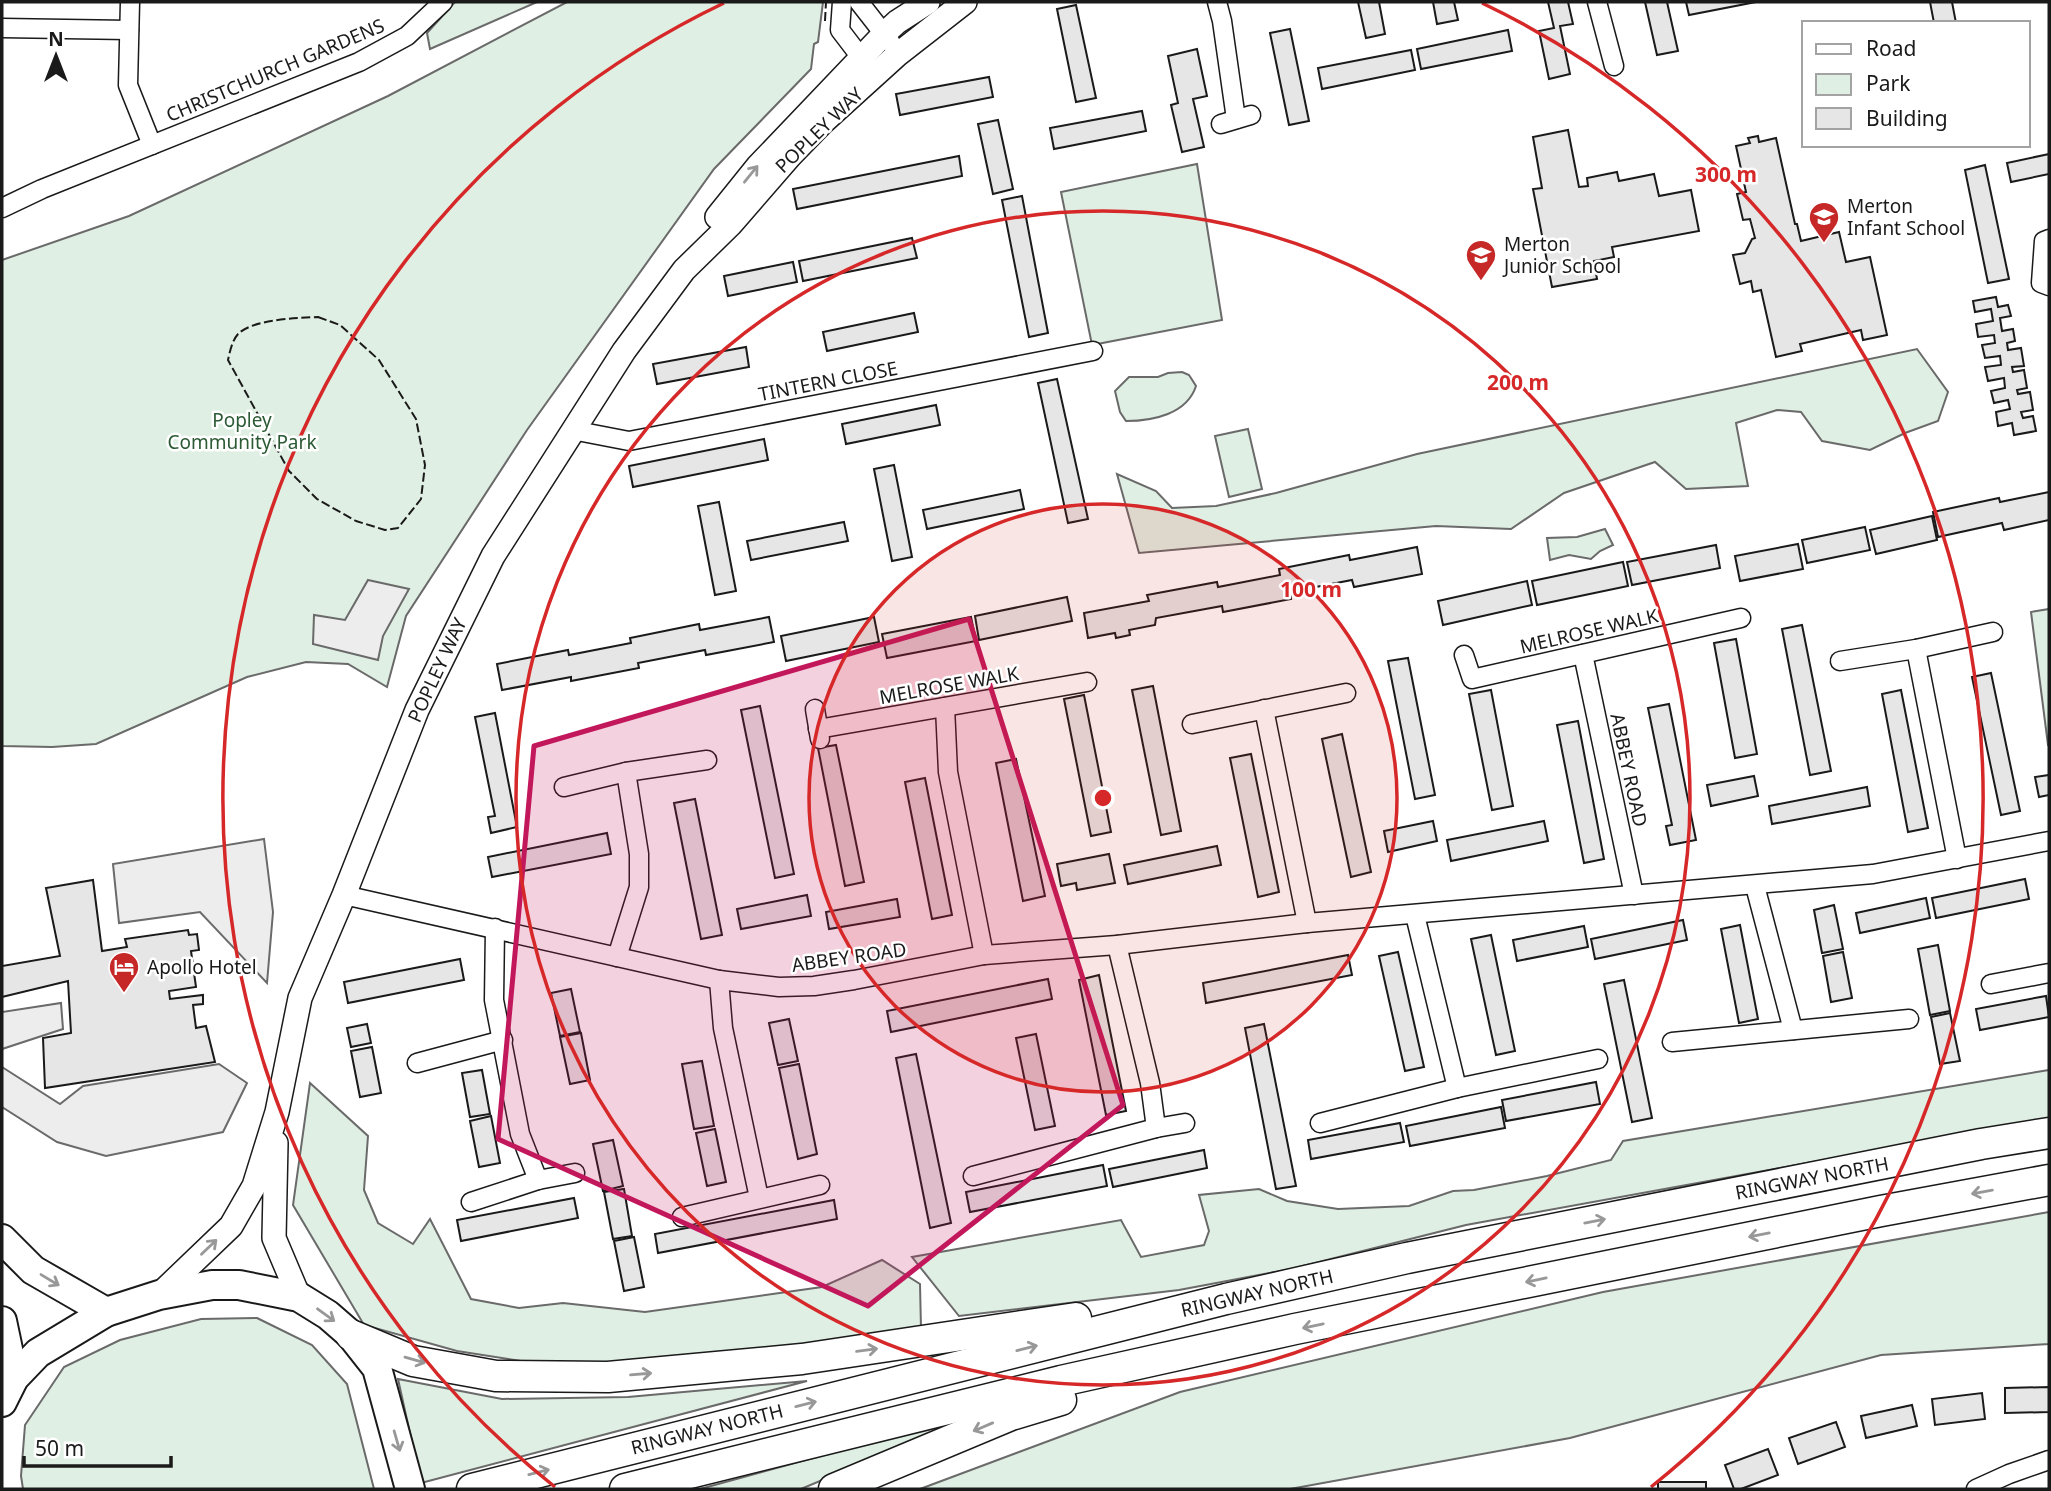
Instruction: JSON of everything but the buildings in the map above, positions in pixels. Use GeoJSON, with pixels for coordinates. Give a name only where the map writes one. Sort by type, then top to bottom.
{"type":"FeatureCollection","features":[{"type":"Feature","properties":{"kind":"highway","name":"RINGWAY NORTH"},"geometry":{"type":"LineString","coordinates":[[472,1489],[1226,1299],[1407,1258],[1981,1144],[2049,1133]]}},
{"type":"Feature","properties":{"kind":"highway","name":"RINGWAY NORTH"},"geometry":{"type":"LineString","coordinates":[[625,1489],[1061,1381],[1210,1348],[1571,1272],[2049,1180]]}},
{"type":"Feature","properties":{"kind":"highway"},"geometry":{"type":"LineString","coordinates":[[351,1335],[413,1361],[496,1376],[608,1377],[802,1359],[1090,1315],[1226,1299]]}},
{"type":"Feature","properties":{"kind":"highway"},"geometry":{"type":"LineString","coordinates":[[834,1489],[1011,1415],[1100,1388],[1210,1348]]}},
{"type":"Feature","properties":{"kind":"main road"},"geometry":{"type":"LineString","coordinates":[[2,1239],[33,1270],[106,1312]]}},
{"type":"Feature","properties":{"kind":"main road"},"geometry":{"type":"LineString","coordinates":[[8,1390],[38,1353],[106,1312],[159,1294],[199,1287],[239,1285],[299,1297],[328,1315],[351,1335],[377,1368],[411,1489]]}},
{"type":"Feature","properties":{"kind":"main road"},"geometry":{"type":"LineString","coordinates":[[2,1321],[8,1390]]}},
{"type":"Feature","properties":{"kind":"street"},"geometry":{"type":"LineString","coordinates":[[130,2],[128,85],[152,145]]}},
{"type":"Feature","properties":{"kind":"street","name":"CHRISTCHURCH GARDENS"},"geometry":{"type":"LineString","coordinates":[[2,208],[42,189],[359,62],[407,36],[443,2]]}},
{"type":"Feature","properties":{"kind":"street"},"geometry":{"type":"LineString","coordinates":[[842,2],[840,30],[868,67]]}},
{"type":"Feature","properties":{"kind":"street"},"geometry":{"type":"LineString","coordinates":[[859,2],[900,53]]}},
{"type":"Feature","properties":{"kind":"street","name":"POPLEY WAY"},"geometry":{"type":"LineString","coordinates":[[159,1294],[232,1226],[254,1186],[277,1112],[300,998],[432,676],[493,556],[624,351],[684,270],[731,224],[823,122],[868,67],[884,34],[928,2]]}},
{"type":"Feature","properties":{"kind":"street","name":"POPLEY WAY"},"geometry":{"type":"LineString","coordinates":[[868,67],[900,53],[965,2]]}},
{"type":"Feature","properties":{"kind":"street"},"geometry":{"type":"LineString","coordinates":[[1217,2],[1236,119]]}},
{"type":"Feature","properties":{"kind":"street"},"geometry":{"type":"LineString","coordinates":[[1597,2],[1614,66]]}},
{"type":"Feature","properties":{"kind":"street"},"geometry":{"type":"LineString","coordinates":[[2,28],[129,30]]}},
{"type":"Feature","properties":{"kind":"street"},"geometry":{"type":"LineString","coordinates":[[2049,239],[2044,241],[2041,283],[2049,286]]}},
{"type":"Feature","properties":{"kind":"street","name":"TINTERN CLOSE"},"geometry":{"type":"LineString","coordinates":[[572,430],[628,441],[1093,351]]}},
{"type":"Feature","properties":{"kind":"street","name":"MELROSE WALK"},"geometry":{"type":"LineString","coordinates":[[1464,655],[1472,679],[1741,618]]}},
{"type":"Feature","properties":{"kind":"street"},"geometry":{"type":"LineString","coordinates":[[1840,661],[1916,649],[1993,632]]}},
{"type":"Feature","properties":{"kind":"street"},"geometry":{"type":"LineString","coordinates":[[1916,649],[1957,859]]}},
{"type":"Feature","properties":{"kind":"street","name":"ABBEY ROAD"},"geometry":{"type":"LineString","coordinates":[[1583,654],[1634,895]]}},
{"type":"Feature","properties":{"kind":"street","name":"MELROSE WALK"},"geometry":{"type":"LineString","coordinates":[[815,709],[819,734],[945,706],[1087,682]]}},
{"type":"Feature","properties":{"kind":"street"},"geometry":{"type":"LineString","coordinates":[[1192,724],[1346,693]]}},
{"type":"Feature","properties":{"kind":"street"},"geometry":{"type":"LineString","coordinates":[[945,706],[948,772],[984,955]]}},
{"type":"Feature","properties":{"kind":"street"},"geometry":{"type":"LineString","coordinates":[[1264,709],[1307,923]]}},
{"type":"Feature","properties":{"kind":"street"},"geometry":{"type":"LineString","coordinates":[[564,787],[626,772],[707,760]]}},
{"type":"Feature","properties":{"kind":"street"},"geometry":{"type":"LineString","coordinates":[[617,957],[639,887],[639,854],[626,772]]}},
{"type":"Feature","properties":{"kind":"street","name":"ABBEY ROAD"},"geometry":{"type":"LineString","coordinates":[[344,895],[719,980],[779,988],[854,980],[984,955],[1117,945],[1307,923],[1873,874],[2049,841]]}},
{"type":"Feature","properties":{"kind":"street"},"geometry":{"type":"LineString","coordinates":[[1755,886],[1793,1030]]}},
{"type":"Feature","properties":{"kind":"street"},"geometry":{"type":"LineString","coordinates":[[1415,915],[1457,1088]]}},
{"type":"Feature","properties":{"kind":"street"},"geometry":{"type":"LineString","coordinates":[[495,928],[494,1000],[520,1134],[538,1180]]}},
{"type":"Feature","properties":{"kind":"street"},"geometry":{"type":"LineString","coordinates":[[1117,945],[1150,1083],[1156,1128]]}},
{"type":"Feature","properties":{"kind":"street"},"geometry":{"type":"LineString","coordinates":[[1992,984],[2049,973]]}},
{"type":"Feature","properties":{"kind":"street"},"geometry":{"type":"LineString","coordinates":[[719,980],[723,1028],[759,1198]]}},
{"type":"Feature","properties":{"kind":"street"},"geometry":{"type":"LineString","coordinates":[[1672,1042],[1909,1019]]}},
{"type":"Feature","properties":{"kind":"street"},"geometry":{"type":"LineString","coordinates":[[1688,1021],[1690,1040]]}},
{"type":"Feature","properties":{"kind":"street"},"geometry":{"type":"LineString","coordinates":[[417,1063],[503,1040]]}},
{"type":"Feature","properties":{"kind":"street"},"geometry":{"type":"LineString","coordinates":[[1320,1123],[1457,1088],[1598,1059]]}},
{"type":"Feature","properties":{"kind":"street","name":"POPLEY WAY"},"geometry":{"type":"LineString","coordinates":[[277,1112],[274,1238],[299,1297]]}},
{"type":"Feature","properties":{"kind":"street"},"geometry":{"type":"LineString","coordinates":[[973,1176],[1156,1128],[1185,1123]]}},
{"type":"Feature","properties":{"kind":"street"},"geometry":{"type":"LineString","coordinates":[[471,1202],[538,1180],[575,1173]]}},
{"type":"Feature","properties":{"kind":"street"},"geometry":{"type":"LineString","coordinates":[[682,1217],[820,1185]]}},
{"type":"Feature","properties":{"kind":"street"},"geometry":{"type":"LineString","coordinates":[[1976,1489],[2049,1460]]}},
{"type":"Feature","properties":{"kind":"highlighted area"},"geometry":{"type":"Polygon","coordinates":[[[969,619],[1123,1105],[868,1306],[498,1139],[534,746],[969,619]]]}},
{"type":"Feature","properties":{"kind":"green space"},"geometry":{"type":"Polygon","coordinates":[[[455,2],[537,2],[430,49],[427,33],[455,2]]]}},
{"type":"Feature","properties":{"kind":"green space","name":"Popley Community Park"},"geometry":{"type":"Polygon","coordinates":[[[567,2],[823,2],[818,42],[814,44],[811,69],[714,169],[527,430],[406,616],[387,687],[348,664],[306,662],[247,677],[96,744],[2,746],[2,260],[129,216],[388,96],[567,2]]]}},
{"type":"Feature","properties":{"kind":"green space"},"geometry":{"type":"Polygon","coordinates":[[[1197,164],[1222,320],[1092,345],[1061,192],[1197,164]]]}},
{"type":"Feature","properties":{"kind":"green space"},"geometry":{"type":"Polygon","coordinates":[[[1917,349],[1948,392],[1938,421],[1870,450],[1822,441],[1801,412],[1777,410],[1736,423],[1748,486],[1686,489],[1655,462],[1564,493],[1511,529],[1436,526],[1139,553],[1117,474],[1156,491],[1172,508],[1216,506],[1276,493],[1417,454],[1917,349]]]}},
{"type":"Feature","properties":{"kind":"green space"},"geometry":{"type":"Polygon","coordinates":[[[1182,372],[1189,375],[1196,386],[1185,403],[1168,414],[1126,421],[1120,412],[1115,391],[1129,377],[1158,377],[1182,372]]]}},
{"type":"Feature","properties":{"kind":"green space"},"geometry":{"type":"Polygon","coordinates":[[[1248,429],[1262,489],[1229,497],[1215,436],[1248,429]]]}},
{"type":"Feature","properties":{"kind":"green space"},"geometry":{"type":"Polygon","coordinates":[[[1605,529],[1613,545],[1591,559],[1569,555],[1550,560],[1547,538],[1577,537],[1605,529]]]}},
{"type":"Feature","properties":{"kind":"green space"},"geometry":{"type":"Polygon","coordinates":[[[2049,609],[2049,745],[2048,745],[2031,612],[2049,609]]]}},
{"type":"Feature","properties":{"kind":"green space"},"geometry":{"type":"Polygon","coordinates":[[[2049,1070],[2049,1119],[1466,1225],[1291,1269],[1179,1290],[959,1316],[912,1257],[1121,1220],[1141,1257],[1204,1245],[1209,1231],[1199,1195],[1259,1189],[1287,1201],[1338,1209],[1409,1206],[1453,1191],[1474,1190],[1547,1176],[1611,1160],[1623,1141],[2049,1070]]]}},
{"type":"Feature","properties":{"kind":"green space"},"geometry":{"type":"Polygon","coordinates":[[[310,1083],[368,1136],[364,1190],[378,1223],[413,1244],[430,1219],[471,1299],[519,1308],[563,1303],[645,1312],[822,1287],[882,1260],[920,1284],[921,1329],[790,1347],[661,1360],[553,1366],[457,1351],[364,1325],[293,1205],[310,1083]]]}},
{"type":"Feature","properties":{"kind":"green space"},"geometry":{"type":"Polygon","coordinates":[[[2049,1212],[2049,1344],[1881,1355],[1570,1438],[1290,1489],[920,1489],[1180,1392],[1603,1292],[2049,1212]]]}},
{"type":"Feature","properties":{"kind":"green space"},"geometry":{"type":"Polygon","coordinates":[[[257,1318],[312,1345],[347,1384],[374,1489],[23,1489],[21,1476],[25,1425],[64,1367],[120,1340],[201,1319],[257,1318]]]}},
{"type":"Feature","properties":{"kind":"green space"},"geometry":{"type":"Polygon","coordinates":[[[398,1379],[502,1399],[628,1397],[807,1381],[421,1483],[398,1379]]]}},
{"type":"Feature","properties":{"kind":"green space"},"geometry":{"type":"Polygon","coordinates":[[[989,1410],[801,1489],[700,1489],[989,1410]]]}},
{"type":"Feature","properties":{"kind":"shaded area"},"geometry":{"type":"Polygon","coordinates":[[[368,580],[409,589],[383,636],[378,660],[313,644],[314,615],[345,620],[368,580]]]}},
{"type":"Feature","properties":{"kind":"shaded area"},"geometry":{"type":"Polygon","coordinates":[[[264,839],[273,912],[267,983],[200,912],[119,923],[113,864],[264,839]]]}},
{"type":"Feature","properties":{"kind":"shaded area"},"geometry":{"type":"Polygon","coordinates":[[[61,1003],[63,1029],[2,1049],[2,1012],[61,1003]]]}},
{"type":"Feature","properties":{"kind":"shaded area"},"geometry":{"type":"Polygon","coordinates":[[[219,1064],[247,1083],[223,1132],[106,1156],[57,1142],[2,1107],[2,1067],[60,1104],[83,1086],[219,1064]]]}},
{"type":"Feature","properties":{"kind":"fence"},"geometry":{"type":"LineString","coordinates":[[825,21],[826,2]]}},
{"type":"Feature","properties":{"kind":"fence"},"geometry":{"type":"LineString","coordinates":[[318,317],[340,325],[379,360],[416,419],[425,465],[421,499],[398,528],[385,530],[356,521],[317,499],[289,471],[228,360],[234,340],[245,329],[276,320],[318,317]]}},
{"type":"Feature","properties":{"kind":"place","name":"Merton Infant School"},"geometry":{"type":"Point","coordinates":[1824,244]}},
{"type":"Feature","properties":{"kind":"place","name":"Merton Junior School"},"geometry":{"type":"Point","coordinates":[1481,282]}},
{"type":"Feature","properties":{"kind":"place","name":"Apollo Hotel"},"geometry":{"type":"Point","coordinates":[124,994]}}]}
